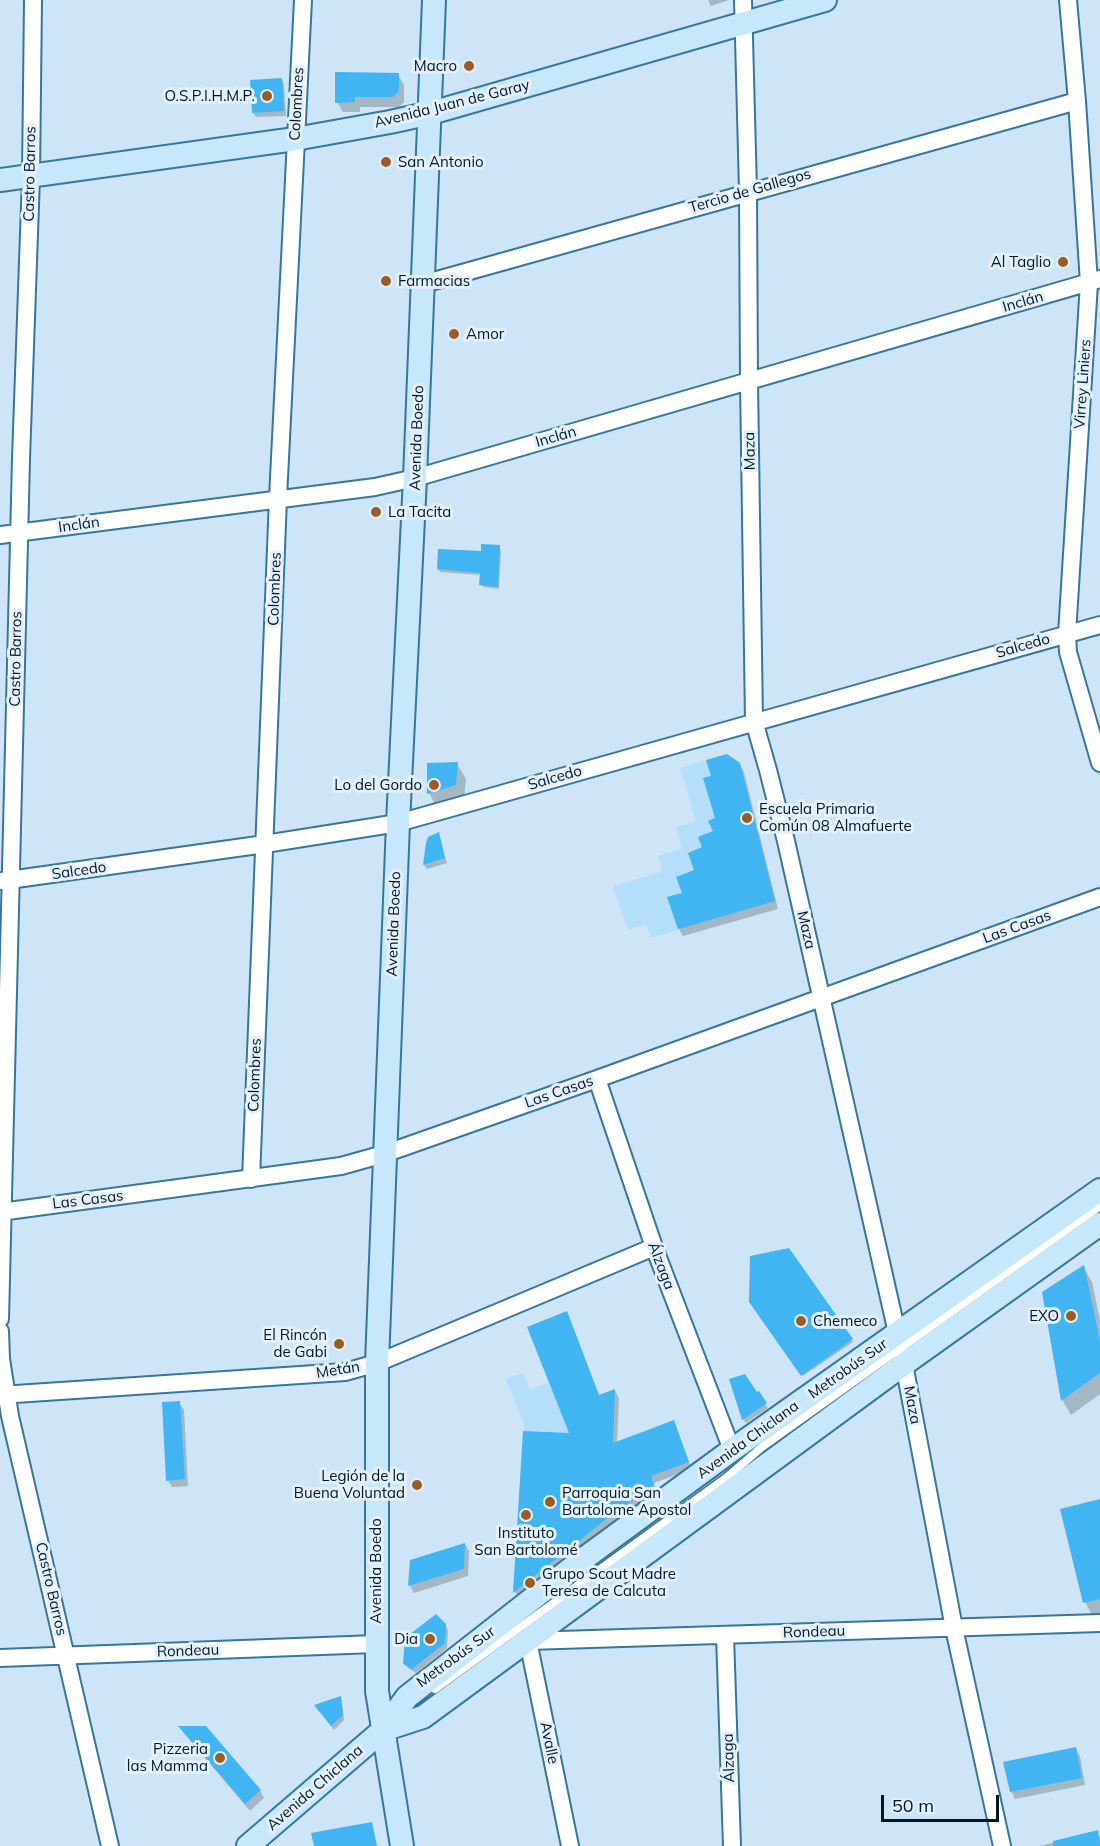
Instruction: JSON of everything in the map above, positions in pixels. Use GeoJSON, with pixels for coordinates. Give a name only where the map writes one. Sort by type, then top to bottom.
{"type":"FeatureCollection","features":[{"type":"Feature","properties":{"kind":"main road","name":"Avenida Boedo"},"geometry":{"type":"LineString","coordinates":[[402,1846],[377,1691],[377,1363],[398,822],[416,478],[434,0]]}},
{"type":"Feature","properties":{"kind":"main road","name":"Avenida Juan de Garay"},"geometry":{"type":"LineString","coordinates":[[0,180],[296,139],[390,122],[430,113],[825,0]]}},
{"type":"Feature","properties":{"kind":"main road","name":"Avenida Chiclana"},"geometry":{"type":"LineString","coordinates":[[383,1730],[423,1717],[528,1641],[1100,1190]]}},
{"type":"Feature","properties":{"kind":"main road","name":"Avenida Chiclana"},"geometry":{"type":"LineString","coordinates":[[248,1846],[383,1730],[406,1697],[582,1560],[732,1450],[900,1349],[1100,1224]]}},
{"type":"Feature","properties":{"kind":"street","name":"Castro Barros"},"geometry":{"type":"LineString","coordinates":[[0,1319],[6,880],[31,177],[33,0]]}},
{"type":"Feature","properties":{"kind":"street","name":"Colombres"},"geometry":{"type":"LineString","coordinates":[[251,1179],[278,498],[303,0]]}},
{"type":"Feature","properties":{"kind":"street","name":"Maza"},"geometry":{"type":"LineString","coordinates":[[742,0],[748,191],[754,722],[771,780],[822,998],[900,1349],[954,1628],[1002,1846]]}},
{"type":"Feature","properties":{"kind":"street","name":"Virrey Liniers"},"geometry":{"type":"LineString","coordinates":[[1068,0],[1095,281],[1067,634],[1068,652],[1100,763]]}},
{"type":"Feature","properties":{"kind":"street","name":"Tercio de Gallegos"},"geometry":{"type":"LineString","coordinates":[[423,284],[748,191],[1077,101]]}},
{"type":"Feature","properties":{"kind":"street","name":"Inclán"},"geometry":{"type":"LineString","coordinates":[[0,535],[375,487],[416,478],[1095,281]]}},
{"type":"Feature","properties":{"kind":"street","name":"Salcedo"},"geometry":{"type":"LineString","coordinates":[[6,880],[264,844],[398,822],[1100,625]]}},
{"type":"Feature","properties":{"kind":"street","name":"Las Casas"},"geometry":{"type":"LineString","coordinates":[[1,1212],[341,1166],[384,1154],[1100,897]]}},
{"type":"Feature","properties":{"kind":"street","name":"Álzaga"},"geometry":{"type":"LineString","coordinates":[[597,1079],[654,1247],[732,1450]]}},
{"type":"Feature","properties":{"kind":"street","name":"Metán"},"geometry":{"type":"LineString","coordinates":[[3,1395],[345,1372],[377,1363],[654,1247]]}},
{"type":"Feature","properties":{"kind":"street","name":"Castro Barros"},"geometry":{"type":"LineString","coordinates":[[0,1332],[3,1395],[67,1656],[110,1846]]}},
{"type":"Feature","properties":{"kind":"street","name":"Rondeau"},"geometry":{"type":"LineString","coordinates":[[528,1641],[1100,1623]]}},
{"type":"Feature","properties":{"kind":"street","name":"Álzaga"},"geometry":{"type":"LineString","coordinates":[[725,1635],[732,1846]]}},
{"type":"Feature","properties":{"kind":"street","name":"Avalle"},"geometry":{"type":"LineString","coordinates":[[528,1641],[570,1846]]}},
{"type":"Feature","properties":{"kind":"street","name":"Rondeau"},"geometry":{"type":"LineString","coordinates":[[0,1658],[376,1644]]}},
{"type":"Feature","properties":{"kind":"lane","name":"Metrobús Sur"},"geometry":{"type":"LineString","coordinates":[[426,1695],[717,1485],[762,1447],[1100,1206]]}},
{"type":"Feature","properties":{"kind":"lane"},"geometry":{"type":"LineString","coordinates":[[383,1730],[408,1709]]}},
{"type":"Feature","properties":{"kind":"shaded area"},"geometry":{"type":"Polygon","coordinates":[[[727,754],[740,764],[775,901],[651,938],[646,924],[628,930],[613,887],[663,871],[658,856],[682,849],[676,827],[696,821],[680,768],[727,754]]]}},
{"type":"Feature","properties":{"kind":"shaded area","name":"Instituto San Bartolomé"},"geometry":{"type":"Polygon","coordinates":[[[523,1373],[530,1390],[549,1383],[560,1410],[571,1406],[569,1450],[537,1449],[530,1580],[513,1593],[524,1424],[506,1379],[523,1373]]]}},
{"type":"Feature","properties":{"kind":"building"},"geometry":{"type":"Polygon","coordinates":[[[335,72],[399,73],[399,91],[393,97],[355,97],[355,102],[335,103],[335,72]]]}},
{"type":"Feature","properties":{"kind":"building","name":"O.S.P.I.H.M.P."},"geometry":{"type":"Polygon","coordinates":[[[282,78],[284,111],[252,113],[250,80],[282,78]]]}},
{"type":"Feature","properties":{"kind":"building"},"geometry":{"type":"Polygon","coordinates":[[[481,544],[500,545],[498,587],[479,585],[480,573],[437,569],[438,549],[481,551],[481,544]]]}},
{"type":"Feature","properties":{"kind":"building"},"geometry":{"type":"Polygon","coordinates":[[[727,754],[740,763],[775,901],[678,929],[667,897],[682,893],[676,877],[694,870],[688,853],[702,847],[698,837],[713,831],[708,821],[715,818],[703,778],[711,776],[706,760],[727,754]]]}},
{"type":"Feature","properties":{"kind":"building"},"geometry":{"type":"Polygon","coordinates":[[[458,762],[456,785],[427,794],[427,763],[458,762]]]}},
{"type":"Feature","properties":{"kind":"building"},"geometry":{"type":"Polygon","coordinates":[[[439,832],[445,858],[423,865],[428,837],[439,832]]]}},
{"type":"Feature","properties":{"kind":"building","name":"Chemeco"},"geometry":{"type":"Polygon","coordinates":[[[789,1248],[853,1339],[801,1376],[749,1302],[750,1256],[789,1248]]]}},
{"type":"Feature","properties":{"kind":"building","name":"EXO"},"geometry":{"type":"Polygon","coordinates":[[[1084,1265],[1100,1341],[1100,1373],[1061,1401],[1042,1292],[1084,1265]]]}},
{"type":"Feature","properties":{"kind":"building"},"geometry":{"type":"Polygon","coordinates":[[[567,1311],[599,1395],[615,1389],[613,1443],[674,1420],[689,1462],[651,1476],[654,1485],[609,1517],[513,1593],[523,1431],[569,1433],[527,1327],[567,1311]]]}},
{"type":"Feature","properties":{"kind":"building"},"geometry":{"type":"Polygon","coordinates":[[[745,1374],[767,1403],[742,1420],[729,1379],[745,1374]]]}},
{"type":"Feature","properties":{"kind":"building"},"geometry":{"type":"Polygon","coordinates":[[[180,1401],[185,1479],[166,1481],[162,1402],[180,1401]]]}},
{"type":"Feature","properties":{"kind":"building"},"geometry":{"type":"Polygon","coordinates":[[[1100,1499],[1100,1599],[1083,1603],[1060,1509],[1100,1499]]]}},
{"type":"Feature","properties":{"kind":"building"},"geometry":{"type":"Polygon","coordinates":[[[465,1543],[464,1569],[408,1586],[410,1560],[465,1543]]]}},
{"type":"Feature","properties":{"kind":"building","name":"Dia"},"geometry":{"type":"Polygon","coordinates":[[[436,1614],[446,1624],[445,1643],[412,1669],[403,1664],[405,1638],[436,1614]]]}},
{"type":"Feature","properties":{"kind":"building"},"geometry":{"type":"Polygon","coordinates":[[[341,1696],[343,1715],[331,1726],[314,1705],[341,1696]]]}},
{"type":"Feature","properties":{"kind":"building","name":"Pizzeria las Mamma"},"geometry":{"type":"Polygon","coordinates":[[[178,1726],[206,1726],[261,1790],[245,1804],[178,1726]]]}},
{"type":"Feature","properties":{"kind":"building"},"geometry":{"type":"Polygon","coordinates":[[[1076,1747],[1082,1778],[1010,1792],[1003,1762],[1076,1747]]]}},
{"type":"Feature","properties":{"kind":"building"},"geometry":{"type":"Polygon","coordinates":[[[372,1822],[377,1846],[314,1846],[311,1833],[372,1822]]]}},
{"type":"Feature","properties":{"kind":"building"},"geometry":{"type":"Polygon","coordinates":[[[1098,1830],[1100,1846],[1053,1846],[1053,1841],[1098,1830]]]}},
{"type":"Feature","properties":{"kind":"place","name":"Macro"},"geometry":{"type":"Point","coordinates":[469,66]}},
{"type":"Feature","properties":{"kind":"place","name":"O.S.P.I.H.M.P."},"geometry":{"type":"Point","coordinates":[267,96]}},
{"type":"Feature","properties":{"kind":"place","name":"San Antonio"},"geometry":{"type":"Point","coordinates":[386,162]}},
{"type":"Feature","properties":{"kind":"place","name":"Al Taglio"},"geometry":{"type":"Point","coordinates":[1063,262]}},
{"type":"Feature","properties":{"kind":"place","name":"Farmacias"},"geometry":{"type":"Point","coordinates":[386,281]}},
{"type":"Feature","properties":{"kind":"place","name":"Amor"},"geometry":{"type":"Point","coordinates":[454,334]}},
{"type":"Feature","properties":{"kind":"place","name":"La Tacita"},"geometry":{"type":"Point","coordinates":[376,512]}},
{"type":"Feature","properties":{"kind":"place","name":"Lo del Gordo"},"geometry":{"type":"Point","coordinates":[434,785]}},
{"type":"Feature","properties":{"kind":"place","name":"Escuela Primaria Común 08 Almafuerte"},"geometry":{"type":"Point","coordinates":[747,818]}},
{"type":"Feature","properties":{"kind":"place","name":"EXO"},"geometry":{"type":"Point","coordinates":[1071,1316]}},
{"type":"Feature","properties":{"kind":"place","name":"Chemeco"},"geometry":{"type":"Point","coordinates":[801,1321]}},
{"type":"Feature","properties":{"kind":"place","name":"El Rincón de Gabi"},"geometry":{"type":"Point","coordinates":[339,1344]}},
{"type":"Feature","properties":{"kind":"place","name":"Legión de la Buena Voluntad"},"geometry":{"type":"Point","coordinates":[417,1485]}},
{"type":"Feature","properties":{"kind":"place","name":"Parroquia San Bartolome Apostol"},"geometry":{"type":"Point","coordinates":[550,1502]}},
{"type":"Feature","properties":{"kind":"place","name":"Instituto San Bartolomé"},"geometry":{"type":"Point","coordinates":[526,1515]}},
{"type":"Feature","properties":{"kind":"place","name":"Grupo Scout Madre Teresa de Calcuta"},"geometry":{"type":"Point","coordinates":[530,1583]}},
{"type":"Feature","properties":{"kind":"place","name":"Dia"},"geometry":{"type":"Point","coordinates":[430,1639]}},
{"type":"Feature","properties":{"kind":"place","name":"Pizzeria las Mamma"},"geometry":{"type":"Point","coordinates":[220,1758]}}]}
